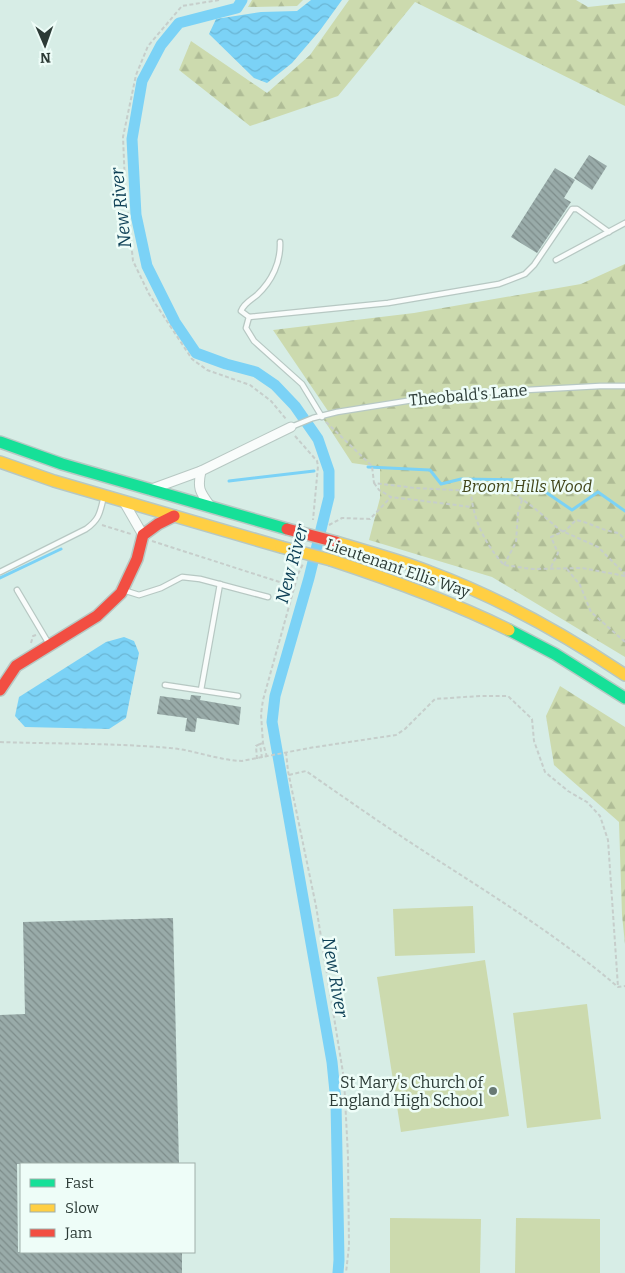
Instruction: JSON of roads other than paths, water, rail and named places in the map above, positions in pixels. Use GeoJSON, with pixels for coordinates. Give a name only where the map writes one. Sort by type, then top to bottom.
{"type":"FeatureCollection","features":[{"type":"Feature","properties":{"kind":"main road","name":"Lieutenant Ellis Way"},"geometry":{"type":"LineString","coordinates":[[0,442],[62,464],[336,542],[431,572],[487,596],[537,622],[625,675]]}},
{"type":"Feature","properties":{"kind":"main road","name":"Lieutenant Ellis Way"},"geometry":{"type":"LineString","coordinates":[[0,462],[54,481],[124,502],[377,574],[436,595],[484,616],[535,642],[625,698]]}},
{"type":"Feature","properties":{"kind":"main road"},"geometry":{"type":"LineString","coordinates":[[0,690],[16,666],[97,616],[122,590],[137,560],[142,536],[158,524],[174,516]]}},
{"type":"Feature","properties":{"kind":"street"},"geometry":{"type":"LineString","coordinates":[[149,490],[201,471],[293,426]]}},
{"type":"Feature","properties":{"kind":"street"},"geometry":{"type":"LineString","coordinates":[[201,471],[198,483],[199,490],[210,507]]}},
{"type":"Feature","properties":{"kind":"street"},"geometry":{"type":"LineString","coordinates":[[124,502],[142,536]]}},
{"type":"Feature","properties":{"kind":"lane"},"geometry":{"type":"LineString","coordinates":[[280,242],[278,262],[272,276],[258,294],[243,305],[241,311],[249,317],[388,303],[499,284],[525,274],[534,265],[572,209],[577,209],[609,232]]}},
{"type":"Feature","properties":{"kind":"lane"},"geometry":{"type":"LineString","coordinates":[[556,260],[625,223]]}},
{"type":"Feature","properties":{"kind":"lane"},"geometry":{"type":"LineString","coordinates":[[249,317],[246,328],[254,341],[302,384],[322,417]]}},
{"type":"Feature","properties":{"kind":"lane","name":"Theobald's Lane"},"geometry":{"type":"LineString","coordinates":[[293,426],[313,418],[338,412],[451,394],[625,386]]}},
{"type":"Feature","properties":{"kind":"lane"},"geometry":{"type":"LineString","coordinates":[[0,572],[86,529],[96,522],[104,496]]}},
{"type":"Feature","properties":{"kind":"lane"},"geometry":{"type":"LineString","coordinates":[[122,590],[139,594],[161,588],[182,577],[200,579],[268,597]]}},
{"type":"Feature","properties":{"kind":"lane"},"geometry":{"type":"LineString","coordinates":[[201,690],[220,584]]}},
{"type":"Feature","properties":{"kind":"lane"},"geometry":{"type":"LineString","coordinates":[[17,590],[49,644]]}},
{"type":"Feature","properties":{"kind":"lane"},"geometry":{"type":"LineString","coordinates":[[165,685],[238,696]]}},
{"type":"Feature","properties":{"kind":"water"},"geometry":{"type":"Polygon","coordinates":[[[311,0],[342,0],[321,29],[292,63],[267,83],[254,78],[209,34],[216,19],[261,12],[297,11],[311,0]]]}},
{"type":"Feature","properties":{"kind":"water"},"geometry":{"type":"Polygon","coordinates":[[[124,637],[134,641],[139,653],[126,718],[109,729],[25,727],[15,716],[19,697],[106,642],[124,637]]]}},
{"type":"Feature","properties":{"kind":"waterway","name":"New River"},"geometry":{"type":"LineString","coordinates":[[242,0],[237,8],[179,23],[161,45],[142,81],[132,139],[136,215],[147,266],[175,322],[196,353],[256,372],[275,385],[295,406],[318,439],[329,471],[329,497],[309,578],[275,696],[272,722],[332,1062],[336,1102],[338,1273]]}},
{"type":"Feature","properties":{"kind":"waterway"},"geometry":{"type":"LineString","coordinates":[[368,467],[430,470],[441,484],[461,479],[528,480],[572,510],[598,492],[625,511]]}},
{"type":"Feature","properties":{"kind":"waterway"},"geometry":{"type":"LineString","coordinates":[[229,481],[314,471]]}},
{"type":"Feature","properties":{"kind":"waterway"},"geometry":{"type":"LineString","coordinates":[[0,578],[61,549]]}},
{"type":"Feature","properties":{"kind":"place","name":"St Mary's Church of England High School"},"geometry":{"type":"Point","coordinates":[493,1091]}},
{"type":"Feature","properties":{"kind":"park label","name":"Broom Hills Wood"},"geometry":{"type":"Point","coordinates":[527,486]}}]}
